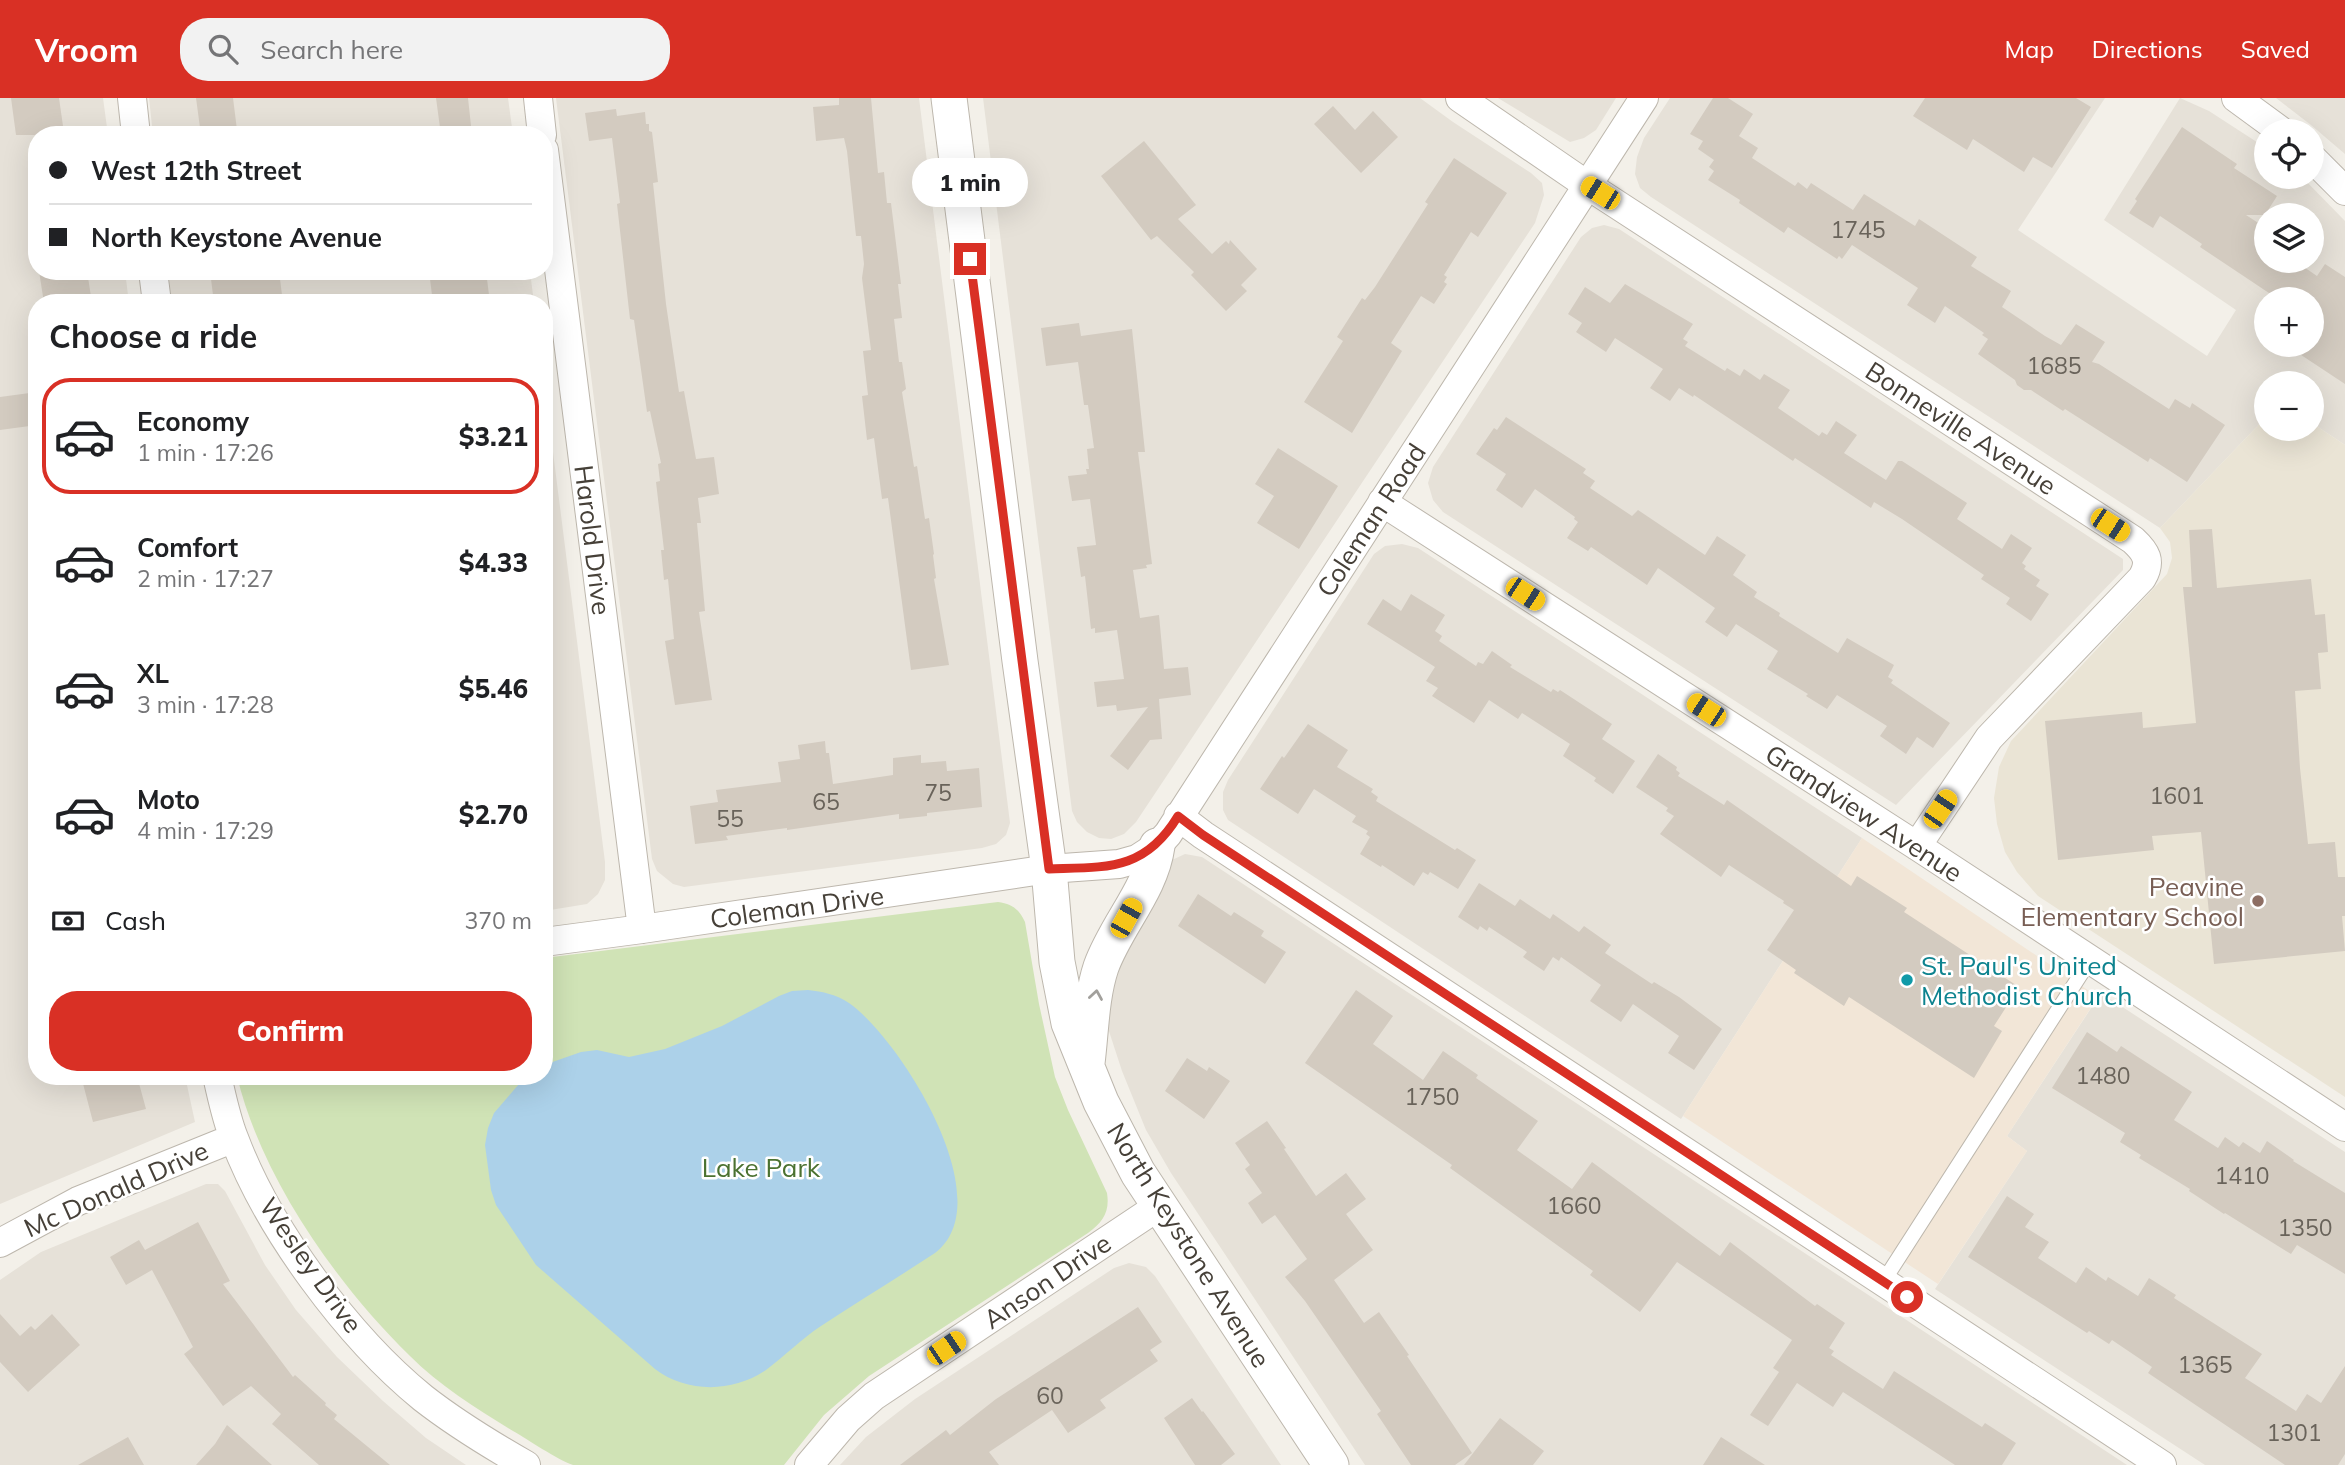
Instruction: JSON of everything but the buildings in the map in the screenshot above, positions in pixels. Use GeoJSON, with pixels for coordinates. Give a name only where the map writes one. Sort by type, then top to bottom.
{"type":"FeatureCollection","features":[{"type":"Feature","properties":{"kind":"street"},"geometry":{"type":"LineString","coordinates":[[132,98],[135,126]]}},
{"type":"Feature","properties":{"kind":"street"},"geometry":{"type":"LineString","coordinates":[[538,98],[541,126]]}},
{"type":"Feature","properties":{"kind":"street","name":"North Keystone Avenue"},"geometry":{"type":"LineString","coordinates":[[949,98],[1049,869],[1057,962],[1069,1023],[1101,1102],[1121,1142],[1159,1206],[1331,1465]]}},
{"type":"Feature","properties":{"kind":"street","name":"Bonneville Avenue"},"geometry":{"type":"LineString","coordinates":[[1460,98],[1587,185],[2133,540],[2144,551],[2148,559],[2142,578],[1989,738],[1917,846]]}},
{"type":"Feature","properties":{"kind":"street","name":"Coleman Road"},"geometry":{"type":"LineString","coordinates":[[1049,869],[1119,864],[1137,859],[1157,846],[1168,834],[1644,98]]}},
{"type":"Feature","properties":{"kind":"street"},"geometry":{"type":"LineString","coordinates":[[2236,98],[2265,119]]}},
{"type":"Feature","properties":{"kind":"street"},"geometry":{"type":"LineString","coordinates":[[2324,170],[2345,191]]}},
{"type":"Feature","properties":{"kind":"street","name":"Harold Drive"},"geometry":{"type":"LineString","coordinates":[[553,222],[642,929]]}},
{"type":"Feature","properties":{"kind":"street","name":"Grandview Avenue"},"geometry":{"type":"LineString","coordinates":[[1382,502],[1917,846],[2345,1127]]}},
{"type":"Feature","properties":{"kind":"street"},"geometry":{"type":"LineString","coordinates":[[1178,816],[2162,1465]]}},
{"type":"Feature","properties":{"kind":"street"},"geometry":{"type":"LineString","coordinates":[[1087,1063],[1101,967],[1145,883],[1155,859],[1157,846]]}},
{"type":"Feature","properties":{"kind":"street","name":"Coleman Drive"},"geometry":{"type":"LineString","coordinates":[[553,941],[1049,869]]}},
{"type":"Feature","properties":{"kind":"street","name":"Wesley Drive"},"geometry":{"type":"LineString","coordinates":[[219,1085],[234,1138],[260,1194],[285,1237],[325,1295],[370,1348],[423,1398],[526,1465]]}},
{"type":"Feature","properties":{"kind":"street","name":"Mc Donald Drive"},"geometry":{"type":"LineString","coordinates":[[0,1243],[78,1201],[234,1138]]}},
{"type":"Feature","properties":{"kind":"street","name":"Anson Drive"},"geometry":{"type":"LineString","coordinates":[[809,1465],[848,1419],[874,1396],[1159,1206]]}},
{"type":"Feature","properties":{"kind":"lane"},"geometry":{"type":"LineString","coordinates":[[1884,1282],[2090,960]]}},
{"type":"Feature","properties":{"kind":"shaded area"},"geometry":{"type":"Polygon","coordinates":[[[0,98],[103,98],[107,126],[28,126],[28,280],[126,280],[128,294],[28,294],[28,1085],[187,1085],[195,1122],[0,1204],[0,98]]]}},
{"type":"Feature","properties":{"kind":"shaded area"},"geometry":{"type":"Polygon","coordinates":[[[149,98],[508,98],[512,126],[152,126],[149,98]]]}},
{"type":"Feature","properties":{"kind":"shaded area"},"geometry":{"type":"Polygon","coordinates":[[[556,98],[919,98],[1010,823],[1006,835],[996,844],[684,887],[673,884],[657,871],[652,859],[556,98]]]}},
{"type":"Feature","properties":{"kind":"shaded area"},"geometry":{"type":"Polygon","coordinates":[[[983,98],[1420,98],[1542,183],[1544,195],[1535,223],[1136,822],[1124,834],[1111,839],[1099,838],[1087,832],[1077,822],[1072,811],[983,98]]]}},
{"type":"Feature","properties":{"kind":"shaded area"},"geometry":{"type":"Polygon","coordinates":[[[1498,98],[1616,98],[1596,130],[1584,138],[1570,142],[1498,98]]]}},
{"type":"Feature","properties":{"kind":"shaded area"},"geometry":{"type":"Polygon","coordinates":[[[1670,98],[2105,98],[2018,230],[2207,356],[2236,310],[2104,220],[2180,98],[2209,111],[2254,140],[2254,189],[2314,189],[2345,221],[2345,445],[2324,431],[2324,371],[2254,371],[2254,430],[2160,528],[1651,197],[1640,188],[1635,174],[1637,157],[1644,138],[1670,98]]]}},
{"type":"Feature","properties":{"kind":"shaded area"},"geometry":{"type":"Polygon","coordinates":[[[2276,98],[2345,98],[2345,154],[2324,136],[2324,119],[2303,119],[2276,98]]]}},
{"type":"Feature","properties":{"kind":"shaded area"},"geometry":{"type":"Polygon","coordinates":[[[1604,225],[1619,229],[2123,559],[2123,570],[1896,805],[1443,512],[1433,500],[1428,483],[1433,467],[1581,237],[1592,228],[1604,225]]]}},
{"type":"Feature","properties":{"kind":"shaded area"},"geometry":{"type":"Polygon","coordinates":[[[169,280],[531,280],[533,294],[171,294],[169,280]]]}},
{"type":"Feature","properties":{"kind":"shaded area"},"geometry":{"type":"Polygon","coordinates":[[[2254,430],[2254,441],[2324,441],[2324,431],[2345,445],[2345,1097],[2038,896],[2017,872],[2005,852],[1997,824],[1994,798],[1999,767],[2011,741],[2167,574],[2172,558],[2170,542],[2160,528],[2254,430]]]}},
{"type":"Feature","properties":{"kind":"shaded area"},"geometry":{"type":"Polygon","coordinates":[[[553,452],[605,862],[605,880],[598,894],[587,904],[553,910],[553,452]]]}},
{"type":"Feature","properties":{"kind":"shaded area"},"geometry":{"type":"Polygon","coordinates":[[[1402,544],[1418,548],[1862,838],[1681,1119],[1228,820],[1223,810],[1223,792],[1228,780],[1374,554],[1385,546],[1402,544]]]}},
{"type":"Feature","properties":{"kind":"shaded area"},"geometry":{"type":"Polygon","coordinates":[[[1862,838],[2098,997],[2007,1136],[2027,1151],[1938,1284],[1683,1116],[1862,838]]]}},
{"type":"Feature","properties":{"kind":"shaded area"},"geometry":{"type":"Polygon","coordinates":[[[1185,854],[1202,857],[2127,1465],[1365,1465],[1171,1173],[1146,1130],[1105,1019],[1121,939],[1172,860],[1185,854]]]}},
{"type":"Feature","properties":{"kind":"shaded area"},"geometry":{"type":"Polygon","coordinates":[[[2101,993],[2345,1152],[2345,1465],[2205,1465],[1935,1289],[2027,1151],[2007,1136],[2101,993]]]}},
{"type":"Feature","properties":{"kind":"shaded area"},"geometry":{"type":"Polygon","coordinates":[[[206,1184],[218,1184],[225,1191],[265,1265],[296,1310],[337,1357],[426,1438],[466,1465],[0,1465],[0,1280],[41,1252],[206,1184]]]}},
{"type":"Feature","properties":{"kind":"shaded area"},"geometry":{"type":"Polygon","coordinates":[[[1129,1263],[1146,1267],[1155,1276],[1281,1465],[840,1465],[866,1437],[915,1399],[1114,1268],[1129,1263]]]}},
{"type":"Feature","properties":{"kind":"green space","name":"Lake Park"},"geometry":{"type":"Polygon","coordinates":[[[998,902],[1007,904],[1015,908],[1025,922],[1055,1077],[1107,1193],[1106,1211],[1098,1225],[1088,1233],[869,1376],[824,1415],[784,1465],[573,1465],[459,1396],[410,1356],[383,1328],[330,1263],[283,1190],[248,1114],[240,1085],[553,1085],[553,957],[998,902]]]}},
{"type":"Feature","properties":{"kind":"water"},"geometry":{"type":"Polygon","coordinates":[[[808,990],[834,995],[849,1003],[894,1050],[917,1084],[937,1122],[951,1161],[957,1197],[953,1229],[935,1253],[821,1326],[753,1378],[725,1386],[681,1383],[655,1369],[536,1265],[496,1205],[491,1190],[485,1145],[488,1128],[494,1113],[518,1085],[553,1085],[553,1062],[581,1052],[597,1050],[629,1057],[665,1049],[722,1026],[792,991],[808,990]]]}},
{"type":"Feature","properties":{"kind":"place","name":"Peavine Elementary School"},"geometry":{"type":"Point","coordinates":[2258,901]}},
{"type":"Feature","properties":{"kind":"place","name":"St. Paul's United Methodist Church"},"geometry":{"type":"Point","coordinates":[1907,980]}},
{"type":"Feature","properties":{"kind":"route"},"geometry":{"type":"LineString","coordinates":[[970,259],[1049,869],[1119,864],[1137,859],[1157,846],[1168,834],[1178,816],[1907,1297]]}}]}
